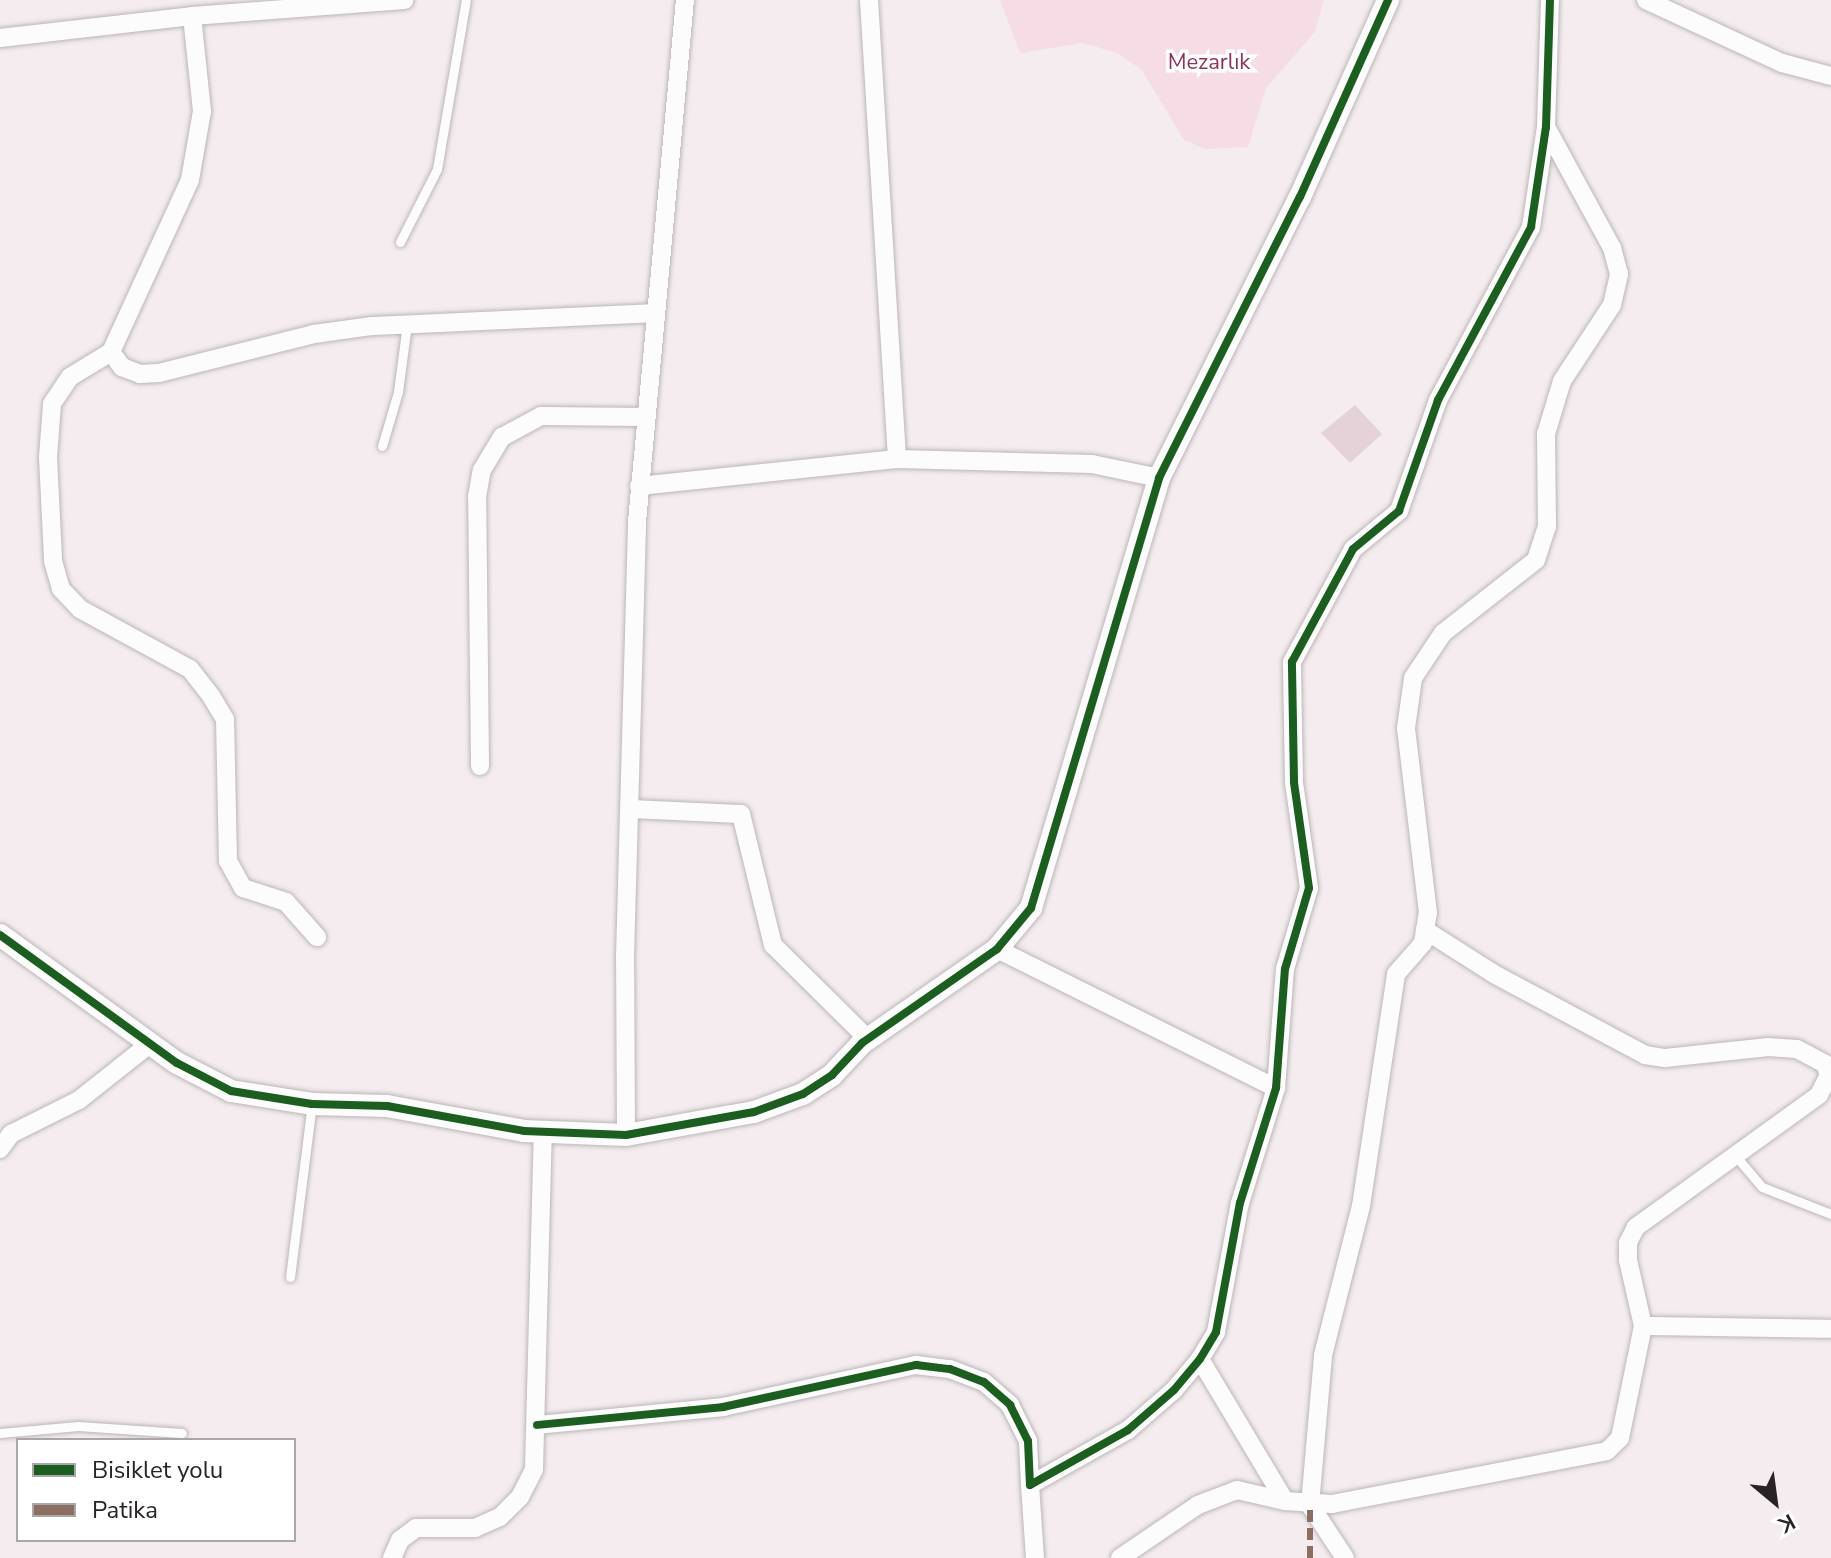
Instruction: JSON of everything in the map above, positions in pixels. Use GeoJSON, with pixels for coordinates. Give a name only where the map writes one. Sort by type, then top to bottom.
{"type":"FeatureCollection","features":[{"type":"Feature","properties":{"kind":"street"},"geometry":{"type":"LineString","coordinates":[[0,38],[192,16],[404,0]]}},
{"type":"Feature","properties":{"kind":"street"},"geometry":{"type":"LineString","coordinates":[[626,1135],[630,809],[639,486],[643,417],[685,0]]}},
{"type":"Feature","properties":{"kind":"street"},"geometry":{"type":"LineString","coordinates":[[869,0],[897,459]]}},
{"type":"Feature","properties":{"kind":"street"},"geometry":{"type":"LineString","coordinates":[[0,935],[151,1043],[231,1091],[312,1104],[387,1106],[543,1133],[626,1135],[712,1123],[803,1094],[832,1075],[868,1039],[997,949],[1031,908],[1159,478],[1300,197],[1388,0]]}},
{"type":"Feature","properties":{"kind":"street"},"geometry":{"type":"LineString","coordinates":[[1030,1485],[1128,1430],[1174,1390],[1200,1359],[1216,1332],[1240,1203],[1276,1088],[1285,969],[1309,888],[1294,782],[1292,662],[1353,549],[1399,511],[1438,400],[1531,227],[1546,127],[1550,0]]}},
{"type":"Feature","properties":{"kind":"street"},"geometry":{"type":"LineString","coordinates":[[1646,0],[1782,63],[1831,76]]}},
{"type":"Feature","properties":{"kind":"street"},"geometry":{"type":"LineString","coordinates":[[192,16],[202,111],[190,180],[111,352],[70,377],[52,404],[48,472],[53,561],[61,589],[80,609],[190,669],[211,696],[225,719],[228,861],[243,888],[286,902],[317,937]]}},
{"type":"Feature","properties":{"kind":"street"},"geometry":{"type":"LineString","coordinates":[[1345,1558],[1310,1505],[1323,1355],[1361,1206],[1396,974],[1423,943],[1428,913],[1406,728],[1413,678],[1443,633],[1536,560],[1547,527],[1546,434],[1562,381],[1612,305],[1619,274],[1607,236],[1546,127]]}},
{"type":"Feature","properties":{"kind":"street"},"geometry":{"type":"LineString","coordinates":[[111,352],[122,367],[140,374],[159,373],[314,334],[407,324],[653,313]]}},
{"type":"Feature","properties":{"kind":"street"},"geometry":{"type":"LineString","coordinates":[[480,766],[477,497],[482,470],[502,437],[528,420],[643,417]]}},
{"type":"Feature","properties":{"kind":"street"},"geometry":{"type":"LineString","coordinates":[[639,486],[897,459],[1092,464],[1159,478]]}},
{"type":"Feature","properties":{"kind":"street"},"geometry":{"type":"LineString","coordinates":[[630,809],[741,814],[749,828],[773,945],[868,1039]]}},
{"type":"Feature","properties":{"kind":"street"},"geometry":{"type":"LineString","coordinates":[[1120,1558],[1198,1505],[1237,1490],[1310,1505],[1528,1470],[1607,1451],[1620,1438],[1643,1326],[1628,1260],[1628,1243],[1636,1227],[1819,1095],[1829,1075],[1825,1064],[1797,1049],[1768,1047],[1665,1058],[1645,1055],[1494,974],[1425,930]]}},
{"type":"Feature","properties":{"kind":"street"},"geometry":{"type":"LineString","coordinates":[[997,949],[1276,1088]]}},
{"type":"Feature","properties":{"kind":"street"},"geometry":{"type":"LineString","coordinates":[[0,1149],[11,1134],[79,1100],[151,1043]]}},
{"type":"Feature","properties":{"kind":"street"},"geometry":{"type":"LineString","coordinates":[[392,1558],[400,1540],[416,1528],[475,1528],[510,1509],[534,1469],[543,1133]]}},
{"type":"Feature","properties":{"kind":"street"},"geometry":{"type":"LineString","coordinates":[[1643,1326],[1831,1329]]}},
{"type":"Feature","properties":{"kind":"street"},"geometry":{"type":"LineString","coordinates":[[1200,1359],[1285,1501]]}},
{"type":"Feature","properties":{"kind":"street"},"geometry":{"type":"LineString","coordinates":[[537,1425],[723,1407],[916,1365],[950,1369],[984,1382],[1010,1405],[1028,1441],[1035,1558]]}},
{"type":"Feature","properties":{"kind":"lane"},"geometry":{"type":"LineString","coordinates":[[400,242],[437,169],[466,0]]}},
{"type":"Feature","properties":{"kind":"lane"},"geometry":{"type":"LineString","coordinates":[[382,446],[398,392],[407,324]]}},
{"type":"Feature","properties":{"kind":"lane"},"geometry":{"type":"LineString","coordinates":[[290,1277],[312,1104]]}},
{"type":"Feature","properties":{"kind":"lane"},"geometry":{"type":"LineString","coordinates":[[1734,1154],[1762,1187],[1831,1214]]}},
{"type":"Feature","properties":{"kind":"lane"},"geometry":{"type":"LineString","coordinates":[[0,1433],[78,1426],[182,1433]]}},
{"type":"Feature","properties":{"kind":"green space","name":"Mezarlık"},"geometry":{"type":"Polygon","coordinates":[[[1000,0],[1324,0],[1315,32],[1266,88],[1248,147],[1204,149],[1184,140],[1141,69],[1117,53],[1083,43],[1020,53],[1000,0]]]}},
{"type":"Feature","properties":{"kind":"building"},"geometry":{"type":"Polygon","coordinates":[[[1355,405],[1382,434],[1350,463],[1321,433],[1355,405]]]}},
{"type":"Feature","properties":{"kind":"marked path"},"geometry":{"type":"LineString","coordinates":[[1310,1505],[1310,1558]]}},
{"type":"Feature","properties":{"kind":"cycle path"},"geometry":{"type":"LineString","coordinates":[[0,935],[177,1063],[231,1091],[312,1104],[387,1106],[524,1131],[626,1135],[754,1112],[803,1094],[832,1075],[862,1043],[997,949],[1031,908],[1159,478],[1300,197],[1388,0]]}},
{"type":"Feature","properties":{"kind":"cycle path"},"geometry":{"type":"LineString","coordinates":[[537,1425],[723,1407],[916,1365],[950,1369],[984,1382],[1010,1405],[1028,1441],[1030,1485],[1128,1430],[1174,1390],[1200,1359],[1216,1332],[1240,1203],[1276,1088],[1285,969],[1309,888],[1294,782],[1292,662],[1353,549],[1399,511],[1438,400],[1531,227],[1546,127],[1550,0]]}}]}
